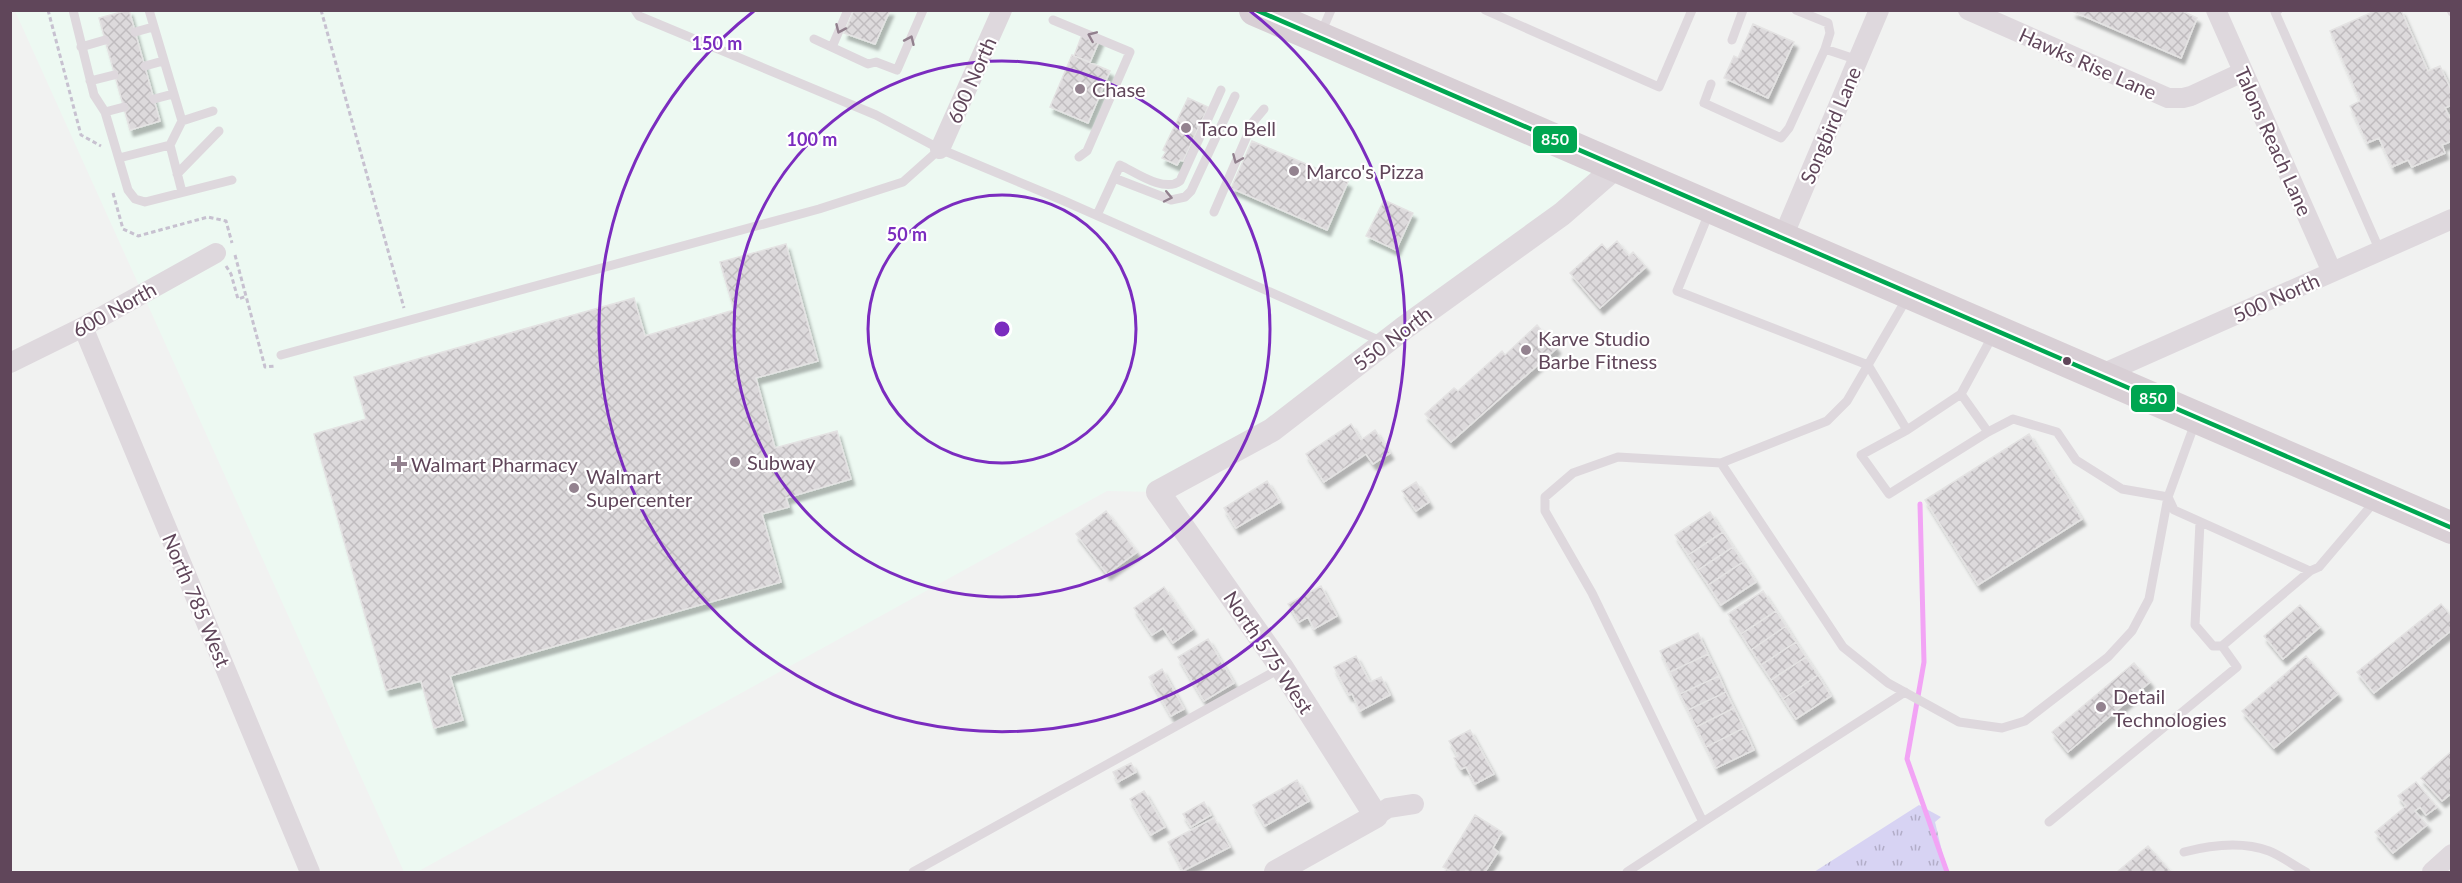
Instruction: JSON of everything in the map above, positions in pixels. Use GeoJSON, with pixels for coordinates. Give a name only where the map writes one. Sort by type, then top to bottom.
{"type":"FeatureCollection","features":[{"type":"Feature","properties":{"kind":"main road"},"geometry":{"type":"LineString","coordinates":[[1255,10],[2451,528]]}},
{"type":"Feature","properties":{"kind":"street","name":"600 North"},"geometry":{"type":"LineString","coordinates":[[940,149],[1002,10]]}},
{"type":"Feature","properties":{"kind":"street","name":"Songbird Lane"},"geometry":{"type":"LineString","coordinates":[[1782,238],[1879,10]]}},
{"type":"Feature","properties":{"kind":"street","name":"Hawks Rise Lane"},"geometry":{"type":"LineString","coordinates":[[1968,10],[2168,98],[2191,96],[2243,72]]}},
{"type":"Feature","properties":{"kind":"street","name":"Talons Reach Lane"},"geometry":{"type":"LineString","coordinates":[[2216,10],[2332,272]]}},
{"type":"Feature","properties":{"kind":"street","name":"550 North"},"geometry":{"type":"LineString","coordinates":[[1158,492],[1272,430],[1385,343],[1562,214],[1616,167]]}},
{"type":"Feature","properties":{"kind":"street","name":"500 North"},"geometry":{"type":"LineString","coordinates":[[2100,375],[2451,219]]}},
{"type":"Feature","properties":{"kind":"street","name":"600 North"},"geometry":{"type":"LineString","coordinates":[[10,363],[83,327],[216,253]]}},
{"type":"Feature","properties":{"kind":"street","name":"North 785 West"},"geometry":{"type":"LineString","coordinates":[[83,327],[310,873]]}},
{"type":"Feature","properties":{"kind":"street","name":"North 575 West"},"geometry":{"type":"LineString","coordinates":[[1158,492],[1282,668],[1376,816]]}},
{"type":"Feature","properties":{"kind":"street"},"geometry":{"type":"LineString","coordinates":[[1276,873],[1388,808],[1414,804]]}},
{"type":"Feature","properties":{"kind":"street"},"geometry":{"type":"LineString","coordinates":[[2432,873],[2451,854]]}},
{"type":"Feature","properties":{"kind":"lane"},"geometry":{"type":"LineString","coordinates":[[73,10],[94,95],[105,112],[128,190],[135,199],[145,202],[232,180]]}},
{"type":"Feature","properties":{"kind":"lane"},"geometry":{"type":"LineString","coordinates":[[148,10],[182,120],[170,145],[182,192]]}},
{"type":"Feature","properties":{"kind":"lane"},"geometry":{"type":"LineString","coordinates":[[634,10],[639,16],[876,115],[940,149],[1097,215],[1385,343]]}},
{"type":"Feature","properties":{"kind":"lane"},"geometry":{"type":"LineString","coordinates":[[832,47],[848,10]]}},
{"type":"Feature","properties":{"kind":"lane"},"geometry":{"type":"LineString","coordinates":[[814,39],[868,64],[876,62],[897,70],[923,10]]}},
{"type":"Feature","properties":{"kind":"lane"},"geometry":{"type":"LineString","coordinates":[[1319,39],[1331,10]]}},
{"type":"Feature","properties":{"kind":"lane"},"geometry":{"type":"LineString","coordinates":[[1485,10],[1659,87],[1692,10]]}},
{"type":"Feature","properties":{"kind":"lane"},"geometry":{"type":"LineString","coordinates":[[1732,40],[1743,10]]}},
{"type":"Feature","properties":{"kind":"lane"},"geometry":{"type":"LineString","coordinates":[[1712,84],[1704,103],[1781,138],[1789,128],[1830,33],[1828,23],[1796,10]]}},
{"type":"Feature","properties":{"kind":"lane"},"geometry":{"type":"LineString","coordinates":[[2278,10],[2275,12],[2380,251]]}},
{"type":"Feature","properties":{"kind":"lane"},"geometry":{"type":"LineString","coordinates":[[1053,20],[1130,52],[1087,150],[1079,157]]}},
{"type":"Feature","properties":{"kind":"lane"},"geometry":{"type":"LineString","coordinates":[[135,32],[153,27]]}},
{"type":"Feature","properties":{"kind":"lane"},"geometry":{"type":"LineString","coordinates":[[81,47],[105,40]]}},
{"type":"Feature","properties":{"kind":"lane"},"geometry":{"type":"LineString","coordinates":[[1825,49],[1858,60]]}},
{"type":"Feature","properties":{"kind":"lane"},"geometry":{"type":"LineString","coordinates":[[145,66],[163,61]]}},
{"type":"Feature","properties":{"kind":"lane"},"geometry":{"type":"LineString","coordinates":[[90,81],[114,75]]}},
{"type":"Feature","properties":{"kind":"lane"},"geometry":{"type":"LineString","coordinates":[[1097,215],[1120,165],[1164,186],[1176,184],[1179,181],[1221,90]]}},
{"type":"Feature","properties":{"kind":"lane"},"geometry":{"type":"LineString","coordinates":[[154,99],[173,94]]}},
{"type":"Feature","properties":{"kind":"lane"},"geometry":{"type":"LineString","coordinates":[[1114,178],[1171,200],[1185,197],[1191,191],[1235,96]]}},
{"type":"Feature","properties":{"kind":"lane"},"geometry":{"type":"LineString","coordinates":[[105,112],[124,107]]}},
{"type":"Feature","properties":{"kind":"lane"},"geometry":{"type":"LineString","coordinates":[[1214,212],[1253,122],[1264,109]]}},
{"type":"Feature","properties":{"kind":"lane"},"geometry":{"type":"LineString","coordinates":[[182,120],[213,111]]}},
{"type":"Feature","properties":{"kind":"lane"},"geometry":{"type":"LineString","coordinates":[[177,174],[219,131]]}},
{"type":"Feature","properties":{"kind":"lane"},"geometry":{"type":"LineString","coordinates":[[119,158],[170,145]]}},
{"type":"Feature","properties":{"kind":"lane"},"geometry":{"type":"LineString","coordinates":[[281,355],[819,209],[903,182],[940,149]]}},
{"type":"Feature","properties":{"kind":"lane"},"geometry":{"type":"LineString","coordinates":[[1711,208],[1677,291],[1868,364],[1907,430]]}},
{"type":"Feature","properties":{"kind":"lane"},"geometry":{"type":"LineString","coordinates":[[1703,822],[1592,593],[1545,511],[1545,497],[1574,473],[1618,457],[1721,464],[1827,420],[1847,401],[1910,294]]}},
{"type":"Feature","properties":{"kind":"lane"},"geometry":{"type":"LineString","coordinates":[[1996,330],[1961,394],[1907,430],[1861,455],[1888,494],[2013,419],[2057,432],[2076,460],[2122,489],[2168,497]]}},
{"type":"Feature","properties":{"kind":"lane"},"geometry":{"type":"LineString","coordinates":[[1961,394],[1988,432]]}},
{"type":"Feature","properties":{"kind":"lane"},"geometry":{"type":"LineString","coordinates":[[1721,464],[1843,647],[1888,683],[1959,722],[2002,728],[2025,721],[2108,657],[2132,631],[2149,599],[2168,497],[2197,418]]}},
{"type":"Feature","properties":{"kind":"lane"},"geometry":{"type":"LineString","coordinates":[[2168,497],[2174,510],[2310,571]]}},
{"type":"Feature","properties":{"kind":"lane"},"geometry":{"type":"LineString","coordinates":[[2200,522],[2194,625],[2213,646],[2222,646],[2310,571],[2319,567],[2379,497]]}},
{"type":"Feature","properties":{"kind":"lane"},"geometry":{"type":"LineString","coordinates":[[2049,822],[2237,667],[2222,646]]}},
{"type":"Feature","properties":{"kind":"lane"},"geometry":{"type":"LineString","coordinates":[[913,873],[1282,668]]}},
{"type":"Feature","properties":{"kind":"lane"},"geometry":{"type":"LineString","coordinates":[[1627,873],[1905,692]]}},
{"type":"Feature","properties":{"kind":"lane"},"geometry":{"type":"LineString","coordinates":[[2184,852],[2212,845],[2232,845],[2268,851],[2306,873]]}},
{"type":"Feature","properties":{"kind":"path"},"geometry":{"type":"LineString","coordinates":[[321,10],[408,321]]}},
{"type":"Feature","properties":{"kind":"path"},"geometry":{"type":"LineString","coordinates":[[216,253],[231,274],[238,299],[247,296]]}},
{"type":"Feature","properties":{"kind":"shaded area"},"geometry":{"type":"Polygon","coordinates":[[[15,11],[1263,11],[1616,167],[1404,328],[1158,492],[1107,491],[417,872],[404,872],[15,11]]]}},
{"type":"Feature","properties":{"kind":"green space"},"geometry":{"type":"Polygon","coordinates":[[[1919,805],[1941,817],[1935,822],[1947,872],[1814,872],[1919,805]]]}},
{"type":"Feature","properties":{"kind":"building"},"geometry":{"type":"Polygon","coordinates":[[[129,10],[160,121],[130,130],[99,18],[129,10]]]}},
{"type":"Feature","properties":{"kind":"building"},"geometry":{"type":"Polygon","coordinates":[[[854,10],[890,10],[875,44],[844,33],[854,10]]]}},
{"type":"Feature","properties":{"kind":"building"},"geometry":{"type":"Polygon","coordinates":[[[2180,10],[2197,18],[2181,58],[2072,11],[2180,10]]]}},
{"type":"Feature","properties":{"kind":"building"},"geometry":{"type":"Polygon","coordinates":[[[2377,10],[2401,10],[2428,71],[2440,66],[2452,92],[2452,105],[2445,108],[2452,122],[2452,141],[2442,145],[2445,153],[2412,167],[2408,160],[2392,167],[2379,138],[2367,143],[2350,106],[2360,101],[2330,31],[2377,10]]]}},
{"type":"Feature","properties":{"kind":"building"},"geometry":{"type":"Polygon","coordinates":[[[1753,24],[1794,42],[1768,98],[1724,78],[1734,56],[1738,58],[1753,24]]]}},
{"type":"Feature","properties":{"kind":"building"},"geometry":{"type":"Polygon","coordinates":[[[1083,32],[1100,39],[1090,62],[1074,56],[1083,32]]]}},
{"type":"Feature","properties":{"kind":"building","name":"Chase"},"geometry":{"type":"Polygon","coordinates":[[[1072,55],[1110,71],[1088,123],[1050,107],[1072,55]]]}},
{"type":"Feature","properties":{"kind":"building","name":"Taco Bell"},"geometry":{"type":"Polygon","coordinates":[[[1188,98],[1208,107],[1183,161],[1180,160],[1177,165],[1162,158],[1166,152],[1163,150],[1188,98]]]}},
{"type":"Feature","properties":{"kind":"building"},"geometry":{"type":"Polygon","coordinates":[[[1252,141],[1348,182],[1327,230],[1231,188],[1252,141]]]}},
{"type":"Feature","properties":{"kind":"building"},"geometry":{"type":"Polygon","coordinates":[[[1384,200],[1413,213],[1396,250],[1366,236],[1384,200]]]}},
{"type":"Feature","properties":{"kind":"building"},"geometry":{"type":"Polygon","coordinates":[[[1617,241],[1629,256],[1633,252],[1646,267],[1600,308],[1570,273],[1602,244],[1607,250],[1617,241]]]}},
{"type":"Feature","properties":{"kind":"building","name":"Walmart Supercenter"},"geometry":{"type":"Polygon","coordinates":[[[786,244],[818,361],[756,378],[775,448],[837,431],[851,479],[786,498],[789,507],[762,514],[781,582],[450,676],[463,720],[434,728],[421,681],[386,690],[314,434],[366,419],[354,377],[634,298],[645,336],[734,310],[720,262],[786,244]]]}},
{"type":"Feature","properties":{"kind":"building"},"geometry":{"type":"Polygon","coordinates":[[[1537,325],[1557,348],[1451,442],[1425,414],[1454,388],[1458,391],[1502,351],[1505,355],[1537,325]]]}},
{"type":"Feature","properties":{"kind":"building"},"geometry":{"type":"Polygon","coordinates":[[[1351,424],[1361,440],[1375,430],[1390,453],[1373,464],[1366,454],[1324,482],[1306,454],[1351,424]]]}},
{"type":"Feature","properties":{"kind":"building"},"geometry":{"type":"Polygon","coordinates":[[[2029,434],[2082,519],[1978,585],[1925,500],[2029,434]]]}},
{"type":"Feature","properties":{"kind":"building"},"geometry":{"type":"Polygon","coordinates":[[[1267,481],[1280,502],[1236,528],[1224,508],[1267,481]]]}},
{"type":"Feature","properties":{"kind":"building"},"geometry":{"type":"Polygon","coordinates":[[[1416,482],[1429,502],[1416,511],[1402,491],[1416,482]]]}},
{"type":"Feature","properties":{"kind":"building"},"geometry":{"type":"Polygon","coordinates":[[[1106,511],[1137,552],[1107,574],[1076,534],[1106,511]]]}},
{"type":"Feature","properties":{"kind":"building"},"geometry":{"type":"Polygon","coordinates":[[[1710,512],[1723,532],[1688,555],[1675,535],[1710,512]]]}},
{"type":"Feature","properties":{"kind":"building"},"geometry":{"type":"Polygon","coordinates":[[[1723,532],[1733,547],[1698,570],[1688,555],[1723,532]]]}},
{"type":"Feature","properties":{"kind":"building"},"geometry":{"type":"Polygon","coordinates":[[[1733,547],[1743,562],[1708,585],[1698,570],[1733,547]]]}},
{"type":"Feature","properties":{"kind":"building"},"geometry":{"type":"Polygon","coordinates":[[[1743,562],[1756,582],[1721,605],[1708,585],[1743,562]]]}},
{"type":"Feature","properties":{"kind":"building"},"geometry":{"type":"Polygon","coordinates":[[[1321,586],[1337,616],[1314,629],[1308,617],[1299,622],[1288,604],[1321,586]]]}},
{"type":"Feature","properties":{"kind":"building"},"geometry":{"type":"Polygon","coordinates":[[[1164,587],[1193,629],[1173,643],[1163,628],[1152,635],[1134,608],[1164,587]]]}},
{"type":"Feature","properties":{"kind":"building"},"geometry":{"type":"Polygon","coordinates":[[[1763,591],[1776,611],[1741,634],[1728,614],[1763,591]]]}},
{"type":"Feature","properties":{"kind":"building"},"geometry":{"type":"Polygon","coordinates":[[[2441,604],[2452,617],[2452,630],[2374,693],[2357,672],[2441,604]]]}},
{"type":"Feature","properties":{"kind":"building"},"geometry":{"type":"Polygon","coordinates":[[[2300,605],[2320,627],[2283,659],[2264,636],[2300,605]]]}},
{"type":"Feature","properties":{"kind":"building"},"geometry":{"type":"Polygon","coordinates":[[[1776,611],[1786,626],[1751,650],[1741,634],[1776,611]]]}},
{"type":"Feature","properties":{"kind":"building"},"geometry":{"type":"Polygon","coordinates":[[[1786,626],[1796,642],[1761,665],[1751,650],[1786,626]]]}},
{"type":"Feature","properties":{"kind":"building"},"geometry":{"type":"Polygon","coordinates":[[[1698,633],[1708,654],[1670,672],[1660,651],[1698,633]]]}},
{"type":"Feature","properties":{"kind":"building"},"geometry":{"type":"Polygon","coordinates":[[[1208,639],[1234,683],[1204,701],[1178,657],[1208,639]]]}},
{"type":"Feature","properties":{"kind":"building"},"geometry":{"type":"Polygon","coordinates":[[[1796,642],[1806,657],[1771,680],[1761,665],[1796,642]]]}},
{"type":"Feature","properties":{"kind":"building"},"geometry":{"type":"Polygon","coordinates":[[[1708,654],[1719,676],[1680,694],[1670,672],[1708,654]]]}},
{"type":"Feature","properties":{"kind":"building"},"geometry":{"type":"Polygon","coordinates":[[[1356,656],[1370,682],[1381,677],[1390,695],[1360,711],[1334,667],[1356,656]]]}},
{"type":"Feature","properties":{"kind":"building"},"geometry":{"type":"Polygon","coordinates":[[[2306,656],[2338,694],[2274,748],[2242,711],[2306,656]]]}},
{"type":"Feature","properties":{"kind":"building"},"geometry":{"type":"Polygon","coordinates":[[[1806,657],[1818,675],[1783,699],[1771,680],[1806,657]]]}},
{"type":"Feature","properties":{"kind":"building","name":"Detail Technologies"},"geometry":{"type":"Polygon","coordinates":[[[2134,663],[2150,682],[2068,752],[2052,732],[2134,663]]]}},
{"type":"Feature","properties":{"kind":"building"},"geometry":{"type":"Polygon","coordinates":[[[1162,669],[1184,709],[1171,716],[1149,677],[1162,669]]]}},
{"type":"Feature","properties":{"kind":"building"},"geometry":{"type":"Polygon","coordinates":[[[1818,675],[1831,696],[1796,719],[1783,699],[1818,675]]]}},
{"type":"Feature","properties":{"kind":"building"},"geometry":{"type":"Polygon","coordinates":[[[1719,676],[1726,692],[1688,710],[1680,694],[1719,676]]]}},
{"type":"Feature","properties":{"kind":"building"},"geometry":{"type":"Polygon","coordinates":[[[1726,692],[1734,708],[1696,727],[1688,710],[1726,692]]]}},
{"type":"Feature","properties":{"kind":"building"},"geometry":{"type":"Polygon","coordinates":[[[1734,708],[1744,728],[1706,747],[1696,727],[1734,708]]]}},
{"type":"Feature","properties":{"kind":"building"},"geometry":{"type":"Polygon","coordinates":[[[1744,728],[1754,750],[1716,768],[1706,747],[1744,728]]]}},
{"type":"Feature","properties":{"kind":"building"},"geometry":{"type":"Polygon","coordinates":[[[1470,730],[1494,774],[1475,784],[1466,767],[1461,769],[1454,758],[1458,756],[1449,741],[1470,730]]]}},
{"type":"Feature","properties":{"kind":"building"},"geometry":{"type":"Polygon","coordinates":[[[2452,751],[2452,793],[2442,801],[2421,778],[2452,751]]]}},
{"type":"Feature","properties":{"kind":"building"},"geometry":{"type":"Polygon","coordinates":[[[1131,763],[1136,772],[1118,782],[1113,772],[1131,763]]]}},
{"type":"Feature","properties":{"kind":"building"},"geometry":{"type":"Polygon","coordinates":[[[1297,780],[1309,801],[1265,826],[1253,805],[1297,780]]]}},
{"type":"Feature","properties":{"kind":"building"},"geometry":{"type":"Polygon","coordinates":[[[2416,782],[2437,807],[2426,815],[2420,807],[2415,811],[2427,825],[2393,853],[2375,832],[2406,806],[2398,796],[2416,782]]]}},
{"type":"Feature","properties":{"kind":"building"},"geometry":{"type":"Polygon","coordinates":[[[1144,791],[1165,827],[1151,835],[1130,799],[1144,791]]]}},
{"type":"Feature","properties":{"kind":"building"},"geometry":{"type":"Polygon","coordinates":[[[1204,802],[1211,815],[1191,827],[1183,814],[1204,802]]]}},
{"type":"Feature","properties":{"kind":"building"},"geometry":{"type":"Polygon","coordinates":[[[1475,815],[1502,832],[1493,848],[1498,852],[1485,872],[1466,870],[1465,872],[1452,872],[1443,867],[1475,815]]]}},
{"type":"Feature","properties":{"kind":"building"},"geometry":{"type":"Polygon","coordinates":[[[1214,818],[1230,847],[1183,871],[1168,842],[1214,818]]]}},
{"type":"Feature","properties":{"kind":"building"},"geometry":{"type":"Polygon","coordinates":[[[2148,846],[2171,872],[2117,872],[2148,846]]]}},
{"type":"Feature","properties":{"kind":"waterway"},"geometry":{"type":"LineString","coordinates":[[1920,504],[1924,662],[1907,759],[1947,872]]}},
{"type":"Feature","properties":{"kind":"transit line","name":"850"},"geometry":{"type":"LineString","coordinates":[[1256,10],[2452,528]]}},
{"type":"Feature","properties":{"kind":"place","name":"Chase"},"geometry":{"type":"Point","coordinates":[1080,89]}},
{"type":"Feature","properties":{"kind":"place","name":"Taco Bell"},"geometry":{"type":"Point","coordinates":[1186,128]}},
{"type":"Feature","properties":{"kind":"place","name":"Marco's Pizza"},"geometry":{"type":"Point","coordinates":[1294,171]}},
{"type":"Feature","properties":{"kind":"place","name":"Karve Studio Barbe Fitness"},"geometry":{"type":"Point","coordinates":[1526,350]}},
{"type":"Feature","properties":{"kind":"place","name":"Subway"},"geometry":{"type":"Point","coordinates":[735,462]}},
{"type":"Feature","properties":{"kind":"place","name":"Walmart Pharmacy"},"geometry":{"type":"Point","coordinates":[399,464]}},
{"type":"Feature","properties":{"kind":"place","name":"Walmart Supercenter"},"geometry":{"type":"Point","coordinates":[574,488]}},
{"type":"Feature","properties":{"kind":"place","name":"Detail Technologies"},"geometry":{"type":"Point","coordinates":[2101,707]}}]}
